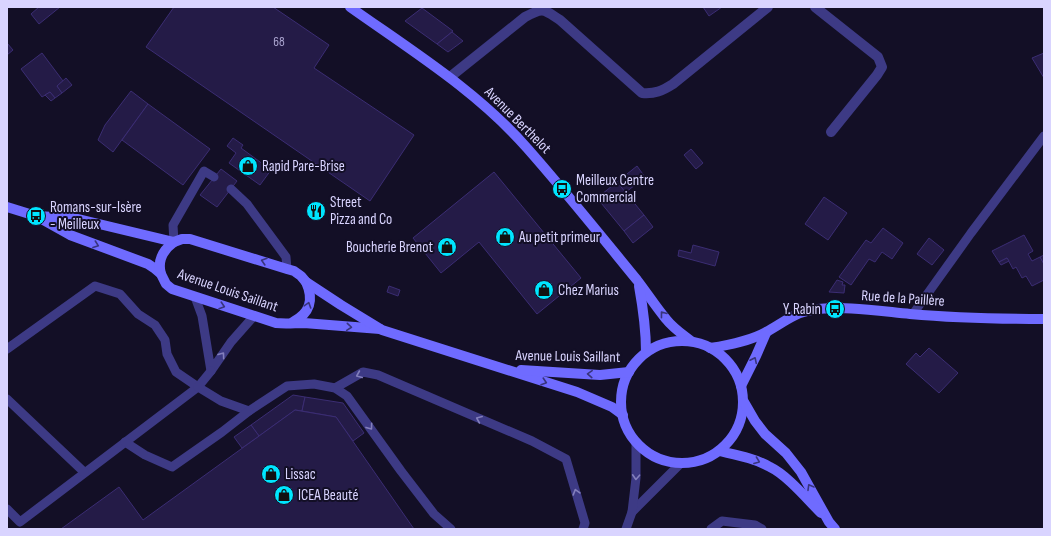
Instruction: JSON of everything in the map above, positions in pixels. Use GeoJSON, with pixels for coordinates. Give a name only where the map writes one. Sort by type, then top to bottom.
{"type":"FeatureCollection","features":[{"type":"Feature","properties":{"kind":"main road","name":"Avenue Berthelot"},"geometry":{"type":"LineString","coordinates":[[350,7],[450,77],[503,122],[527,148],[638,282],[666,319],[691,341]]}},
{"type":"Feature","properties":{"kind":"main road","name":"Avenue Louis Saillant"},"geometry":{"type":"LineString","coordinates":[[7,207],[36,216],[70,235],[148,264],[161,274]]}},
{"type":"Feature","properties":{"kind":"main road","name":"Avenue Louis Saillant"},"geometry":{"type":"LineString","coordinates":[[36,216],[74,218],[174,242]]}},
{"type":"Feature","properties":{"kind":"main road","name":"Avenue Louis Saillant"},"geometry":{"type":"LineString","coordinates":[[182,239],[190,239],[287,269],[294,271],[306,282],[310,289],[310,298],[306,313],[300,319],[284,324],[276,323],[172,290],[166,284],[161,274],[160,261],[162,253],[167,247],[182,239]]}},
{"type":"Feature","properties":{"kind":"main road","name":"Avenue Louis Saillant"},"geometry":{"type":"LineString","coordinates":[[306,282],[382,330]]}},
{"type":"Feature","properties":{"kind":"main road","name":"Avenue Berthelot"},"geometry":{"type":"LineString","coordinates":[[638,282],[643,306],[646,352]]}},
{"type":"Feature","properties":{"kind":"main road","name":"Rue de la Paillère"},"geometry":{"type":"LineString","coordinates":[[710,348],[729,345],[766,333],[784,321],[811,310],[848,309],[913,314],[1044,319]]}},
{"type":"Feature","properties":{"kind":"main road","name":"Avenue Louis Saillant"},"geometry":{"type":"LineString","coordinates":[[292,322],[382,330],[577,392],[612,408],[623,415]]}},
{"type":"Feature","properties":{"kind":"main road"},"geometry":{"type":"LineString","coordinates":[[741,386],[766,333]]}},
{"type":"Feature","properties":{"kind":"main road"},"geometry":{"type":"LineString","coordinates":[[675,341],[691,341],[710,348],[724,357],[735,370],[741,386],[744,402],[742,416],[737,429],[729,441],[719,451],[695,462],[681,463],[664,460],[649,453],[636,442],[628,429],[623,415],[621,400],[623,386],[629,372],[636,361],[646,352],[660,344],[675,341]]}},
{"type":"Feature","properties":{"kind":"main road","name":"Avenue Louis Saillant"},"geometry":{"type":"LineString","coordinates":[[507,370],[600,375],[629,372]]}},
{"type":"Feature","properties":{"kind":"main road"},"geometry":{"type":"LineString","coordinates":[[744,402],[764,434],[786,453],[801,472],[832,525]]}},
{"type":"Feature","properties":{"kind":"main road"},"geometry":{"type":"LineString","coordinates":[[719,451],[755,460],[771,467],[786,479],[832,525]]}},
{"type":"Feature","properties":{"kind":"street"},"geometry":{"type":"LineString","coordinates":[[450,77],[526,17],[540,9],[545,10],[560,20],[642,93],[651,93],[663,90],[673,84],[768,7]]}},
{"type":"Feature","properties":{"kind":"street"},"geometry":{"type":"LineString","coordinates":[[815,7],[878,57],[882,66],[877,75],[830,132]]}},
{"type":"Feature","properties":{"kind":"lane"},"geometry":{"type":"LineString","coordinates":[[913,314],[971,233],[1044,136]]}},
{"type":"Feature","properties":{"kind":"lane"},"geometry":{"type":"LineString","coordinates":[[174,242],[173,225],[204,171],[214,177]]}},
{"type":"Feature","properties":{"kind":"lane"},"geometry":{"type":"LineString","coordinates":[[231,189],[247,204],[286,257],[287,269]]}},
{"type":"Feature","properties":{"kind":"lane"},"geometry":{"type":"LineString","coordinates":[[7,349],[95,286],[120,294],[138,314],[155,325],[165,340],[167,354],[176,372],[198,388],[221,401],[249,411]]}},
{"type":"Feature","properties":{"kind":"lane"},"geometry":{"type":"LineString","coordinates":[[195,297],[202,316],[211,371]]}},
{"type":"Feature","properties":{"kind":"lane"},"geometry":{"type":"LineString","coordinates":[[7,510],[20,522],[84,472],[198,388],[232,342],[254,316]]}},
{"type":"Feature","properties":{"kind":"lane"},"geometry":{"type":"LineString","coordinates":[[335,388],[363,372],[378,375],[532,441],[566,459],[585,523],[583,529]]}},
{"type":"Feature","properties":{"kind":"lane"},"geometry":{"type":"LineString","coordinates":[[125,442],[145,455],[172,467],[249,411],[287,386],[314,384],[335,388],[347,396],[434,514],[452,529]]}},
{"type":"Feature","properties":{"kind":"lane"},"geometry":{"type":"LineString","coordinates":[[7,399],[84,472]]}},
{"type":"Feature","properties":{"kind":"lane"},"geometry":{"type":"LineString","coordinates":[[626,529],[632,512],[636,478],[636,442]]}},
{"type":"Feature","properties":{"kind":"lane"},"geometry":{"type":"LineString","coordinates":[[632,512],[681,463]]}},
{"type":"Feature","properties":{"kind":"lane"},"geometry":{"type":"LineString","coordinates":[[711,529],[722,521],[755,525],[762,529]]}},
{"type":"Feature","properties":{"kind":"building"},"geometry":{"type":"Polygon","coordinates":[[[39,7],[60,7],[39,24],[31,14],[39,7]]]}},
{"type":"Feature","properties":{"kind":"building"},"geometry":{"type":"Polygon","coordinates":[[[174,7],[273,7],[329,45],[314,68],[414,135],[370,201],[146,47],[174,7]]]}},
{"type":"Feature","properties":{"kind":"building"},"geometry":{"type":"Polygon","coordinates":[[[703,7],[722,7],[709,16],[703,7]]]}},
{"type":"Feature","properties":{"kind":"building"},"geometry":{"type":"Polygon","coordinates":[[[422,8],[453,31],[437,44],[405,21],[422,8]]]}},
{"type":"Feature","properties":{"kind":"building"},"geometry":{"type":"Polygon","coordinates":[[[452,32],[463,41],[448,52],[437,44],[452,32]]]}},
{"type":"Feature","properties":{"kind":"building"},"geometry":{"type":"Polygon","coordinates":[[[7,43],[13,50],[7,55],[7,43]]]}},
{"type":"Feature","properties":{"kind":"building"},"geometry":{"type":"Polygon","coordinates":[[[42,53],[63,81],[57,86],[62,93],[55,98],[50,92],[42,97],[21,69],[42,53]]]}},
{"type":"Feature","properties":{"kind":"building"},"geometry":{"type":"Polygon","coordinates":[[[1044,53],[1044,78],[1032,58],[1044,53]]]}},
{"type":"Feature","properties":{"kind":"building"},"geometry":{"type":"Polygon","coordinates":[[[66,78],[72,85],[62,93],[57,86],[66,78]]]}},
{"type":"Feature","properties":{"kind":"building"},"geometry":{"type":"Polygon","coordinates":[[[131,91],[148,104],[113,152],[98,140],[105,125],[131,91]]]}},
{"type":"Feature","properties":{"kind":"building"},"geometry":{"type":"Polygon","coordinates":[[[50,92],[55,98],[51,101],[45,95],[50,92]]]}},
{"type":"Feature","properties":{"kind":"building"},"geometry":{"type":"Polygon","coordinates":[[[148,104],[210,149],[183,185],[122,140],[148,104]]]}},
{"type":"Feature","properties":{"kind":"building"},"geometry":{"type":"Polygon","coordinates":[[[233,138],[243,145],[241,148],[271,170],[260,185],[229,163],[236,153],[227,146],[233,138]]]}},
{"type":"Feature","properties":{"kind":"building"},"geometry":{"type":"Polygon","coordinates":[[[691,149],[703,163],[696,169],[684,155],[691,149]]]}},
{"type":"Feature","properties":{"kind":"building"},"geometry":{"type":"Polygon","coordinates":[[[637,166],[645,177],[625,193],[617,182],[637,166]]]}},
{"type":"Feature","properties":{"kind":"building"},"geometry":{"type":"Polygon","coordinates":[[[221,169],[237,181],[217,207],[200,195],[221,169]]]}},
{"type":"Feature","properties":{"kind":"building"},"geometry":{"type":"Polygon","coordinates":[[[494,172],[581,278],[537,314],[479,242],[441,273],[413,238],[494,172]]]}},
{"type":"Feature","properties":{"kind":"building"},"geometry":{"type":"Polygon","coordinates":[[[617,182],[644,215],[624,231],[597,198],[617,182]]]}},
{"type":"Feature","properties":{"kind":"building"},"geometry":{"type":"Polygon","coordinates":[[[824,197],[847,213],[828,240],[805,224],[824,197]]]}},
{"type":"Feature","properties":{"kind":"building"},"geometry":{"type":"Polygon","coordinates":[[[644,215],[653,227],[633,243],[624,231],[644,215]]]}},
{"type":"Feature","properties":{"kind":"building"},"geometry":{"type":"Polygon","coordinates":[[[883,228],[903,243],[892,259],[882,252],[875,262],[869,259],[851,285],[839,277],[866,240],[871,243],[883,228]]]}},
{"type":"Feature","properties":{"kind":"building"},"geometry":{"type":"Polygon","coordinates":[[[1024,235],[1033,251],[1028,254],[1032,261],[1040,257],[1044,264],[1044,280],[1032,286],[1026,276],[1022,278],[1016,267],[1013,269],[1007,258],[999,262],[992,251],[1024,235]]]}},
{"type":"Feature","properties":{"kind":"building"},"geometry":{"type":"Polygon","coordinates":[[[929,238],[944,250],[932,265],[917,254],[929,238]]]}},
{"type":"Feature","properties":{"kind":"building"},"geometry":{"type":"Polygon","coordinates":[[[693,245],[719,252],[715,266],[678,256],[679,250],[691,253],[693,245]]]}},
{"type":"Feature","properties":{"kind":"building"},"geometry":{"type":"Polygon","coordinates":[[[1044,255],[1044,264],[1040,257],[1044,255]]]}},
{"type":"Feature","properties":{"kind":"building"},"geometry":{"type":"Polygon","coordinates":[[[1007,258],[1009,261],[1001,265],[999,262],[1007,258]]]}},
{"type":"Feature","properties":{"kind":"building"},"geometry":{"type":"Polygon","coordinates":[[[837,280],[843,282],[842,285],[845,285],[844,293],[829,292],[837,280]]]}},
{"type":"Feature","properties":{"kind":"building"},"geometry":{"type":"Polygon","coordinates":[[[389,286],[400,290],[398,296],[387,292],[389,286]]]}},
{"type":"Feature","properties":{"kind":"building"},"geometry":{"type":"Polygon","coordinates":[[[929,348],[958,373],[939,393],[906,364],[916,353],[920,357],[929,348]]]}},
{"type":"Feature","properties":{"kind":"building"},"geometry":{"type":"Polygon","coordinates":[[[293,395],[305,397],[302,411],[295,410],[259,436],[251,425],[293,395]]]}},
{"type":"Feature","properties":{"kind":"building"},"geometry":{"type":"Polygon","coordinates":[[[305,397],[343,403],[364,433],[353,441],[336,417],[302,411],[305,397]]]}},
{"type":"Feature","properties":{"kind":"building"},"geometry":{"type":"Polygon","coordinates":[[[295,410],[336,417],[414,529],[61,529],[119,487],[143,520],[295,410]]]}},
{"type":"Feature","properties":{"kind":"building"},"geometry":{"type":"Polygon","coordinates":[[[251,425],[259,436],[242,448],[234,437],[251,425]]]}},
{"type":"Feature","properties":{"kind":"place","name":"Rapid Pare-Brise"},"geometry":{"type":"Point","coordinates":[248,166]}},
{"type":"Feature","properties":{"kind":"place","name":"Meilleux Centre Commercial"},"geometry":{"type":"Point","coordinates":[562,189]}},
{"type":"Feature","properties":{"kind":"place","name":"Street Pizza and Co"},"geometry":{"type":"Point","coordinates":[316,211]}},
{"type":"Feature","properties":{"kind":"place","name":"Romans-sur-Isère - Meilleux"},"geometry":{"type":"Point","coordinates":[36,216]}},
{"type":"Feature","properties":{"kind":"place","name":"Au petit primeur"},"geometry":{"type":"Point","coordinates":[505,237]}},
{"type":"Feature","properties":{"kind":"place","name":"Boucherie Brenot"},"geometry":{"type":"Point","coordinates":[447,247]}},
{"type":"Feature","properties":{"kind":"place","name":"Chez Marius"},"geometry":{"type":"Point","coordinates":[544,290]}},
{"type":"Feature","properties":{"kind":"place","name":"Y. Rabin"},"geometry":{"type":"Point","coordinates":[835,309]}},
{"type":"Feature","properties":{"kind":"place","name":"Lissac"},"geometry":{"type":"Point","coordinates":[271,474]}},
{"type":"Feature","properties":{"kind":"place","name":"ICEA Beauté"},"geometry":{"type":"Point","coordinates":[284,495]}}]}
